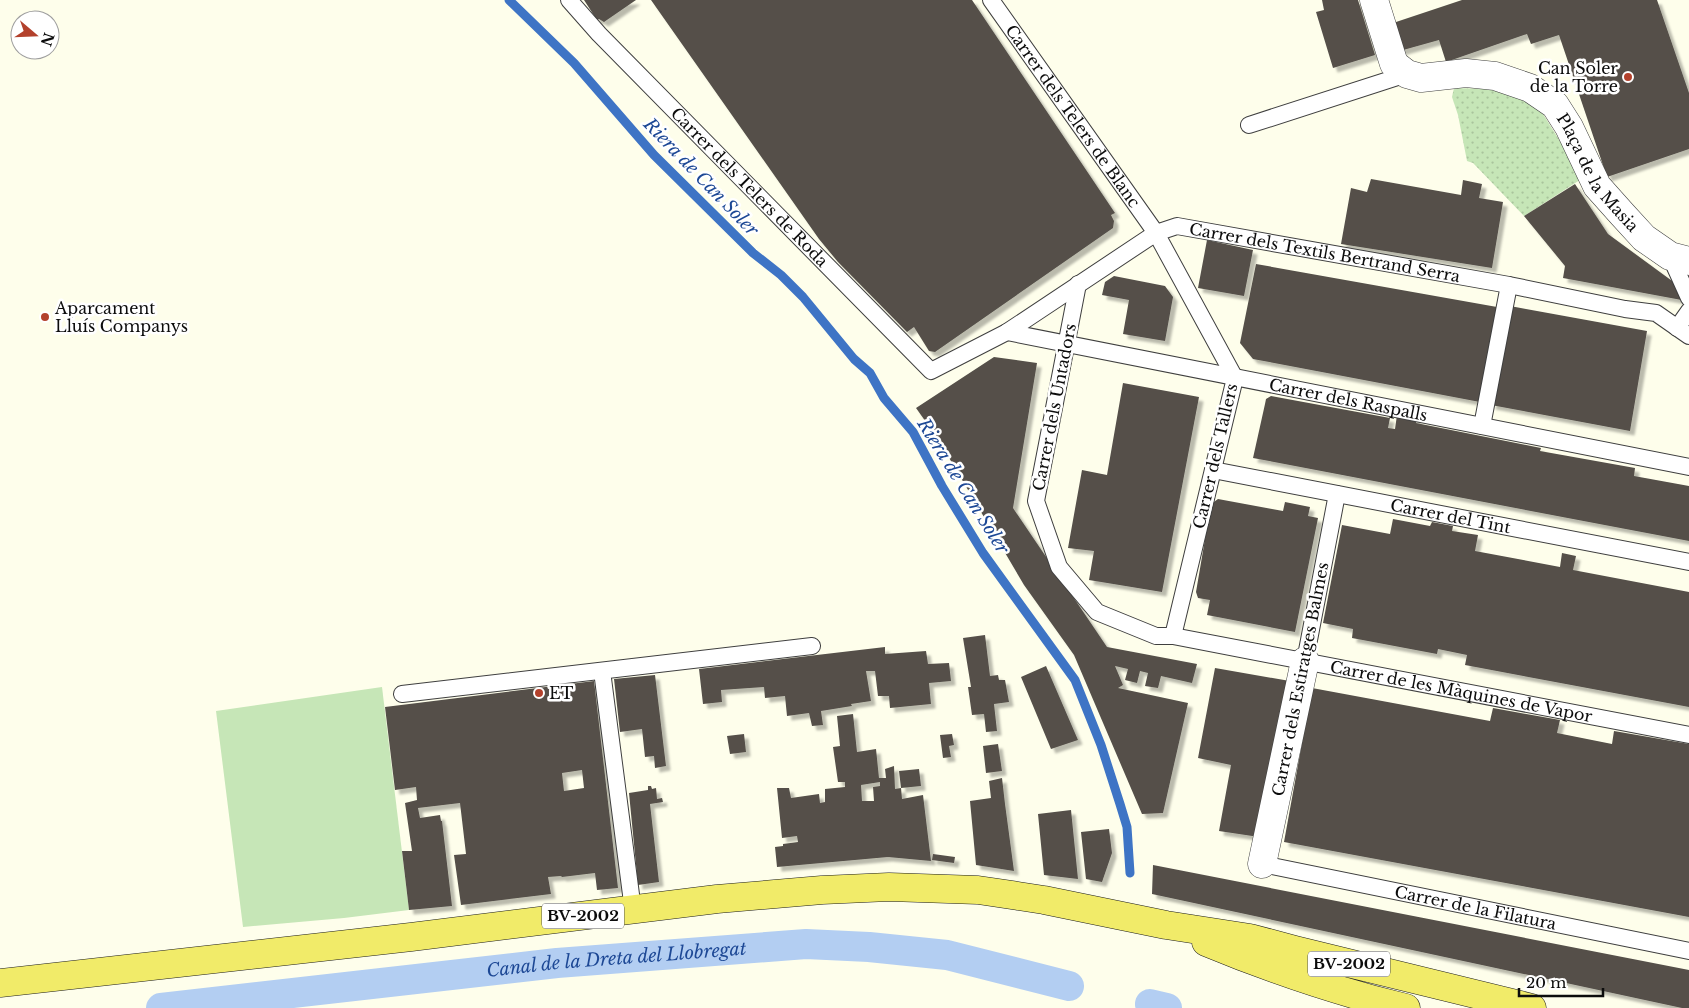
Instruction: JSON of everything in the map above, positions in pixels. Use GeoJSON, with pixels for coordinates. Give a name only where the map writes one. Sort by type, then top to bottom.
{"type":"FeatureCollection","features":[{"type":"Feature","properties":{"kind":"main road","name":"BV-2002"},"geometry":{"type":"LineString","coordinates":[[0,983],[683,903],[822,890],[899,887],[978,890],[1027,897],[1166,925],[1250,938],[1532,1008]]}},
{"type":"Feature","properties":{"kind":"main road","name":"BV-2002"},"geometry":{"type":"LineString","coordinates":[[1166,925],[1249,960],[1362,997],[1406,1008]]}},
{"type":"Feature","properties":{"kind":"street"},"geometry":{"type":"LineString","coordinates":[[1374,0],[1394,64],[1407,74]]}},
{"type":"Feature","properties":{"kind":"street","name":"Plaça de la Masia"},"geometry":{"type":"LineString","coordinates":[[1407,74],[1421,78],[1466,73],[1495,76],[1530,88],[1555,105],[1569,126],[1597,186],[1644,238],[1679,258]]}},
{"type":"Feature","properties":{"kind":"street","name":"Carrer dels Estiratges Balmes"},"geometry":{"type":"LineString","coordinates":[[1262,864],[1305,661]]}},
{"type":"Feature","properties":{"kind":"lane","name":"Carrer dels Telers de Roda"},"geometry":{"type":"LineString","coordinates":[[570,0],[612,48],[931,371]]}},
{"type":"Feature","properties":{"kind":"lane","name":"Carrer dels Telers de Blanc"},"geometry":{"type":"LineString","coordinates":[[991,0],[1156,233]]}},
{"type":"Feature","properties":{"kind":"lane","name":"Plaça de la Masia"},"geometry":{"type":"LineString","coordinates":[[1249,125],[1407,74]]}},
{"type":"Feature","properties":{"kind":"lane","name":"Carrer dels Textils Bertrand Serra"},"geometry":{"type":"LineString","coordinates":[[931,371],[1007,332],[1156,233],[1177,226],[1508,285],[1625,309],[1656,313],[1683,332]]}},
{"type":"Feature","properties":{"kind":"lane","name":"Carrer dels Tallers"},"geometry":{"type":"LineString","coordinates":[[1156,233],[1235,378],[1173,636]]}},
{"type":"Feature","properties":{"kind":"lane"},"geometry":{"type":"LineString","coordinates":[[1679,258],[1689,298]]}},
{"type":"Feature","properties":{"kind":"lane","name":"Carrer dels Untadors"},"geometry":{"type":"LineString","coordinates":[[1078,284],[1036,502],[1060,567],[1097,612],[1156,636],[1173,636]]}},
{"type":"Feature","properties":{"kind":"lane"},"geometry":{"type":"LineString","coordinates":[[1482,426],[1508,285]]}},
{"type":"Feature","properties":{"kind":"lane"},"geometry":{"type":"LineString","coordinates":[[1683,332],[1689,312]]}},
{"type":"Feature","properties":{"kind":"lane","name":"Carrer dels Raspalls"},"geometry":{"type":"LineString","coordinates":[[1007,332],[1689,468]]}},
{"type":"Feature","properties":{"kind":"lane","name":"Carrer del Tint"},"geometry":{"type":"LineString","coordinates":[[1213,470],[1689,562]]}},
{"type":"Feature","properties":{"kind":"lane","name":"Carrer dels Estiratges Balmes"},"geometry":{"type":"LineString","coordinates":[[1305,661],[1337,494]]}},
{"type":"Feature","properties":{"kind":"lane","name":"Carrer de les Màquines de Vapor"},"geometry":{"type":"LineString","coordinates":[[1173,636],[1689,735]]}},
{"type":"Feature","properties":{"kind":"lane"},"geometry":{"type":"LineString","coordinates":[[402,694],[812,646]]}},
{"type":"Feature","properties":{"kind":"lane"},"geometry":{"type":"LineString","coordinates":[[602,671],[633,910]]}},
{"type":"Feature","properties":{"kind":"lane","name":"Carrer de la Filatura"},"geometry":{"type":"LineString","coordinates":[[1262,864],[1689,951]]}},
{"type":"Feature","properties":{"kind":"green space"},"geometry":{"type":"Polygon","coordinates":[[[1454,88],[1490,89],[1522,98],[1543,114],[1583,178],[1524,216],[1473,163],[1467,161],[1458,115],[1452,97],[1454,88]]]}},
{"type":"Feature","properties":{"kind":"green space"},"geometry":{"type":"Polygon","coordinates":[[[382,687],[409,910],[243,927],[216,711],[382,687]]]}},
{"type":"Feature","properties":{"kind":"building"},"geometry":{"type":"Polygon","coordinates":[[[584,0],[636,0],[604,22],[599,19],[597,20],[584,0]]]}},
{"type":"Feature","properties":{"kind":"building"},"geometry":{"type":"Polygon","coordinates":[[[651,0],[972,0],[1115,213],[1111,215],[1114,221],[1113,228],[935,352],[929,351],[914,327],[907,332],[838,262],[819,239],[651,0]]]}},
{"type":"Feature","properties":{"kind":"building"},"geometry":{"type":"Polygon","coordinates":[[[1322,0],[1358,0],[1375,55],[1333,68],[1316,12],[1324,10],[1322,0]]]}},
{"type":"Feature","properties":{"kind":"building","name":"Can Soler de la Torre"},"geometry":{"type":"Polygon","coordinates":[[[1462,0],[1657,0],[1689,93],[1689,149],[1607,177],[1559,35],[1531,44],[1527,34],[1446,62],[1439,40],[1396,52],[1387,25],[1462,0]]]}},
{"type":"Feature","properties":{"kind":"building"},"geometry":{"type":"Polygon","coordinates":[[[1371,179],[1461,195],[1463,180],[1482,184],[1479,198],[1503,202],[1492,268],[1341,244],[1351,188],[1367,192],[1371,179]]]}},
{"type":"Feature","properties":{"kind":"building"},"geometry":{"type":"Polygon","coordinates":[[[1575,184],[1608,234],[1679,286],[1687,301],[1563,278],[1565,266],[1524,216],[1575,184]]]}},
{"type":"Feature","properties":{"kind":"building"},"geometry":{"type":"Polygon","coordinates":[[[1207,240],[1253,250],[1244,296],[1198,288],[1207,240]]]}},
{"type":"Feature","properties":{"kind":"building"},"geometry":{"type":"Polygon","coordinates":[[[1256,264],[1497,307],[1480,402],[1253,359],[1240,343],[1256,264]]]}},
{"type":"Feature","properties":{"kind":"building"},"geometry":{"type":"Polygon","coordinates":[[[1114,276],[1165,286],[1173,297],[1165,341],[1123,334],[1129,300],[1102,295],[1105,282],[1114,276]]]}},
{"type":"Feature","properties":{"kind":"building"},"geometry":{"type":"Polygon","coordinates":[[[1510,306],[1647,331],[1630,431],[1491,405],[1510,306]]]}},
{"type":"Feature","properties":{"kind":"building"},"geometry":{"type":"Polygon","coordinates":[[[994,357],[1037,363],[1013,508],[1107,647],[1197,664],[1192,683],[1161,676],[1158,688],[1145,686],[1148,673],[1140,671],[1137,683],[1125,680],[1128,669],[1115,666],[1123,685],[1118,688],[1188,703],[1163,813],[1142,814],[1074,655],[1024,585],[938,439],[916,408],[994,357]]]}},
{"type":"Feature","properties":{"kind":"building"},"geometry":{"type":"Polygon","coordinates":[[[1123,383],[1199,397],[1162,592],[1089,580],[1094,551],[1068,548],[1082,470],[1107,475],[1123,383]]]}},
{"type":"Feature","properties":{"kind":"building"},"geometry":{"type":"Polygon","coordinates":[[[1271,396],[1390,418],[1388,428],[1395,429],[1397,415],[1417,418],[1416,423],[1541,448],[1540,451],[1635,468],[1634,476],[1689,486],[1689,541],[1253,458],[1266,399],[1271,396]]]}},
{"type":"Feature","properties":{"kind":"building"},"geometry":{"type":"Polygon","coordinates":[[[1218,499],[1283,511],[1285,502],[1310,507],[1308,516],[1318,518],[1295,632],[1207,615],[1210,600],[1198,598],[1196,592],[1211,504],[1218,499]]]}},
{"type":"Feature","properties":{"kind":"building"},"geometry":{"type":"Polygon","coordinates":[[[1393,519],[1430,526],[1432,522],[1453,526],[1452,531],[1478,535],[1475,551],[1560,567],[1562,553],[1576,556],[1573,570],[1689,592],[1689,707],[1465,665],[1467,655],[1438,649],[1437,654],[1352,638],[1353,629],[1323,623],[1342,525],[1390,534],[1393,519]]]}},
{"type":"Feature","properties":{"kind":"building"},"geometry":{"type":"Polygon","coordinates":[[[985,635],[990,676],[998,675],[999,680],[1005,680],[1009,702],[994,704],[997,731],[986,732],[984,714],[972,715],[968,687],[971,687],[963,638],[985,635]]]}},
{"type":"Feature","properties":{"kind":"building"},"geometry":{"type":"Polygon","coordinates":[[[885,647],[885,654],[926,651],[928,664],[949,663],[951,681],[929,683],[931,704],[890,708],[889,696],[878,696],[875,671],[866,671],[871,701],[821,711],[823,725],[812,726],[809,713],[787,716],[785,696],[765,698],[764,687],[721,690],[722,702],[703,704],[699,669],[885,647]]]}},
{"type":"Feature","properties":{"kind":"building"},"geometry":{"type":"Polygon","coordinates":[[[1046,666],[1078,740],[1051,749],[1021,677],[1046,666]]]}},
{"type":"Feature","properties":{"kind":"building"},"geometry":{"type":"Polygon","coordinates":[[[1215,668],[1290,681],[1259,837],[1219,831],[1231,765],[1198,758],[1215,668]]]}},
{"type":"Feature","properties":{"kind":"building"},"geometry":{"type":"Polygon","coordinates":[[[655,675],[666,766],[655,768],[654,756],[645,757],[642,729],[620,732],[614,679],[655,675]]]}},
{"type":"Feature","properties":{"kind":"building"},"geometry":{"type":"Polygon","coordinates":[[[594,681],[618,888],[597,890],[595,873],[548,877],[551,894],[461,905],[454,855],[466,854],[460,803],[418,808],[420,818],[440,815],[452,906],[409,910],[402,851],[412,851],[405,803],[417,800],[416,787],[395,790],[385,707],[594,681]],[[582,770],[562,773],[564,791],[584,788],[582,770]]]}},
{"type":"Feature","properties":{"kind":"building"},"geometry":{"type":"Polygon","coordinates":[[[1312,688],[1490,721],[1493,708],[1560,720],[1557,733],[1612,744],[1614,731],[1689,744],[1689,917],[1284,842],[1312,688]]]}},
{"type":"Feature","properties":{"kind":"building"},"geometry":{"type":"Polygon","coordinates":[[[853,714],[857,752],[876,749],[879,778],[886,778],[885,769],[894,766],[895,789],[901,788],[902,799],[923,795],[931,861],[888,857],[777,867],[775,847],[798,842],[797,836],[782,838],[777,788],[789,788],[791,798],[819,794],[820,803],[825,802],[825,789],[845,787],[845,782],[838,782],[833,747],[840,746],[837,716],[853,714]],[[880,782],[861,785],[862,801],[874,801],[873,787],[880,786],[880,782]]]}},
{"type":"Feature","properties":{"kind":"building"},"geometry":{"type":"Polygon","coordinates":[[[744,734],[746,752],[730,754],[727,736],[744,734]]]}},
{"type":"Feature","properties":{"kind":"building"},"geometry":{"type":"Polygon","coordinates":[[[952,734],[954,745],[949,746],[951,757],[943,758],[940,735],[952,734]]]}},
{"type":"Feature","properties":{"kind":"building"},"geometry":{"type":"Polygon","coordinates":[[[998,744],[1002,771],[986,773],[983,746],[998,744]]]}},
{"type":"Feature","properties":{"kind":"building"},"geometry":{"type":"Polygon","coordinates":[[[919,769],[921,786],[901,788],[899,771],[919,769]]]}},
{"type":"Feature","properties":{"kind":"building"},"geometry":{"type":"Polygon","coordinates":[[[1002,778],[1014,871],[976,865],[970,801],[991,798],[989,781],[1002,778]]]}},
{"type":"Feature","properties":{"kind":"building"},"geometry":{"type":"Polygon","coordinates":[[[648,786],[651,786],[652,789],[656,788],[657,799],[662,798],[663,802],[650,804],[659,882],[638,885],[629,793],[648,790],[648,786]]]}},
{"type":"Feature","properties":{"kind":"building"},"geometry":{"type":"Polygon","coordinates":[[[1071,810],[1078,879],[1044,875],[1038,814],[1071,810]]]}},
{"type":"Feature","properties":{"kind":"building"},"geometry":{"type":"Polygon","coordinates":[[[1109,829],[1112,853],[1102,882],[1086,879],[1081,832],[1109,829]]]}},
{"type":"Feature","properties":{"kind":"building"},"geometry":{"type":"Polygon","coordinates":[[[933,854],[955,857],[954,863],[932,860],[933,854]]]}},
{"type":"Feature","properties":{"kind":"building"},"geometry":{"type":"Polygon","coordinates":[[[1153,865],[1689,970],[1689,1008],[1152,894],[1153,865]]]}},
{"type":"Feature","properties":{"kind":"waterway","name":"Riera de Can Soler"},"geometry":{"type":"LineString","coordinates":[[509,0],[574,63],[654,155],[753,253],[781,275],[803,297],[854,359],[870,373],[884,398],[913,432],[942,486],[983,553],[1075,680],[1101,745],[1127,827],[1130,873]]}},
{"type":"Feature","properties":{"kind":"waterway","name":"Canal de la Dreta del Llobregat"},"geometry":{"type":"LineString","coordinates":[[161,1008],[557,963],[806,944],[869,947],[947,955],[1069,986]]}},
{"type":"Feature","properties":{"kind":"waterway","name":"Canal de la Dreta del Llobregat"},"geometry":{"type":"LineString","coordinates":[[1150,1004],[1167,1008]]}},
{"type":"Feature","properties":{"kind":"place","name":"Can Soler de la Torre"},"geometry":{"type":"Point","coordinates":[1628,77]}},
{"type":"Feature","properties":{"kind":"place","name":"Aparcament Lluís Companys"},"geometry":{"type":"Point","coordinates":[45,317]}},
{"type":"Feature","properties":{"kind":"place","name":"ET"},"geometry":{"type":"Point","coordinates":[539,693]}}]}
